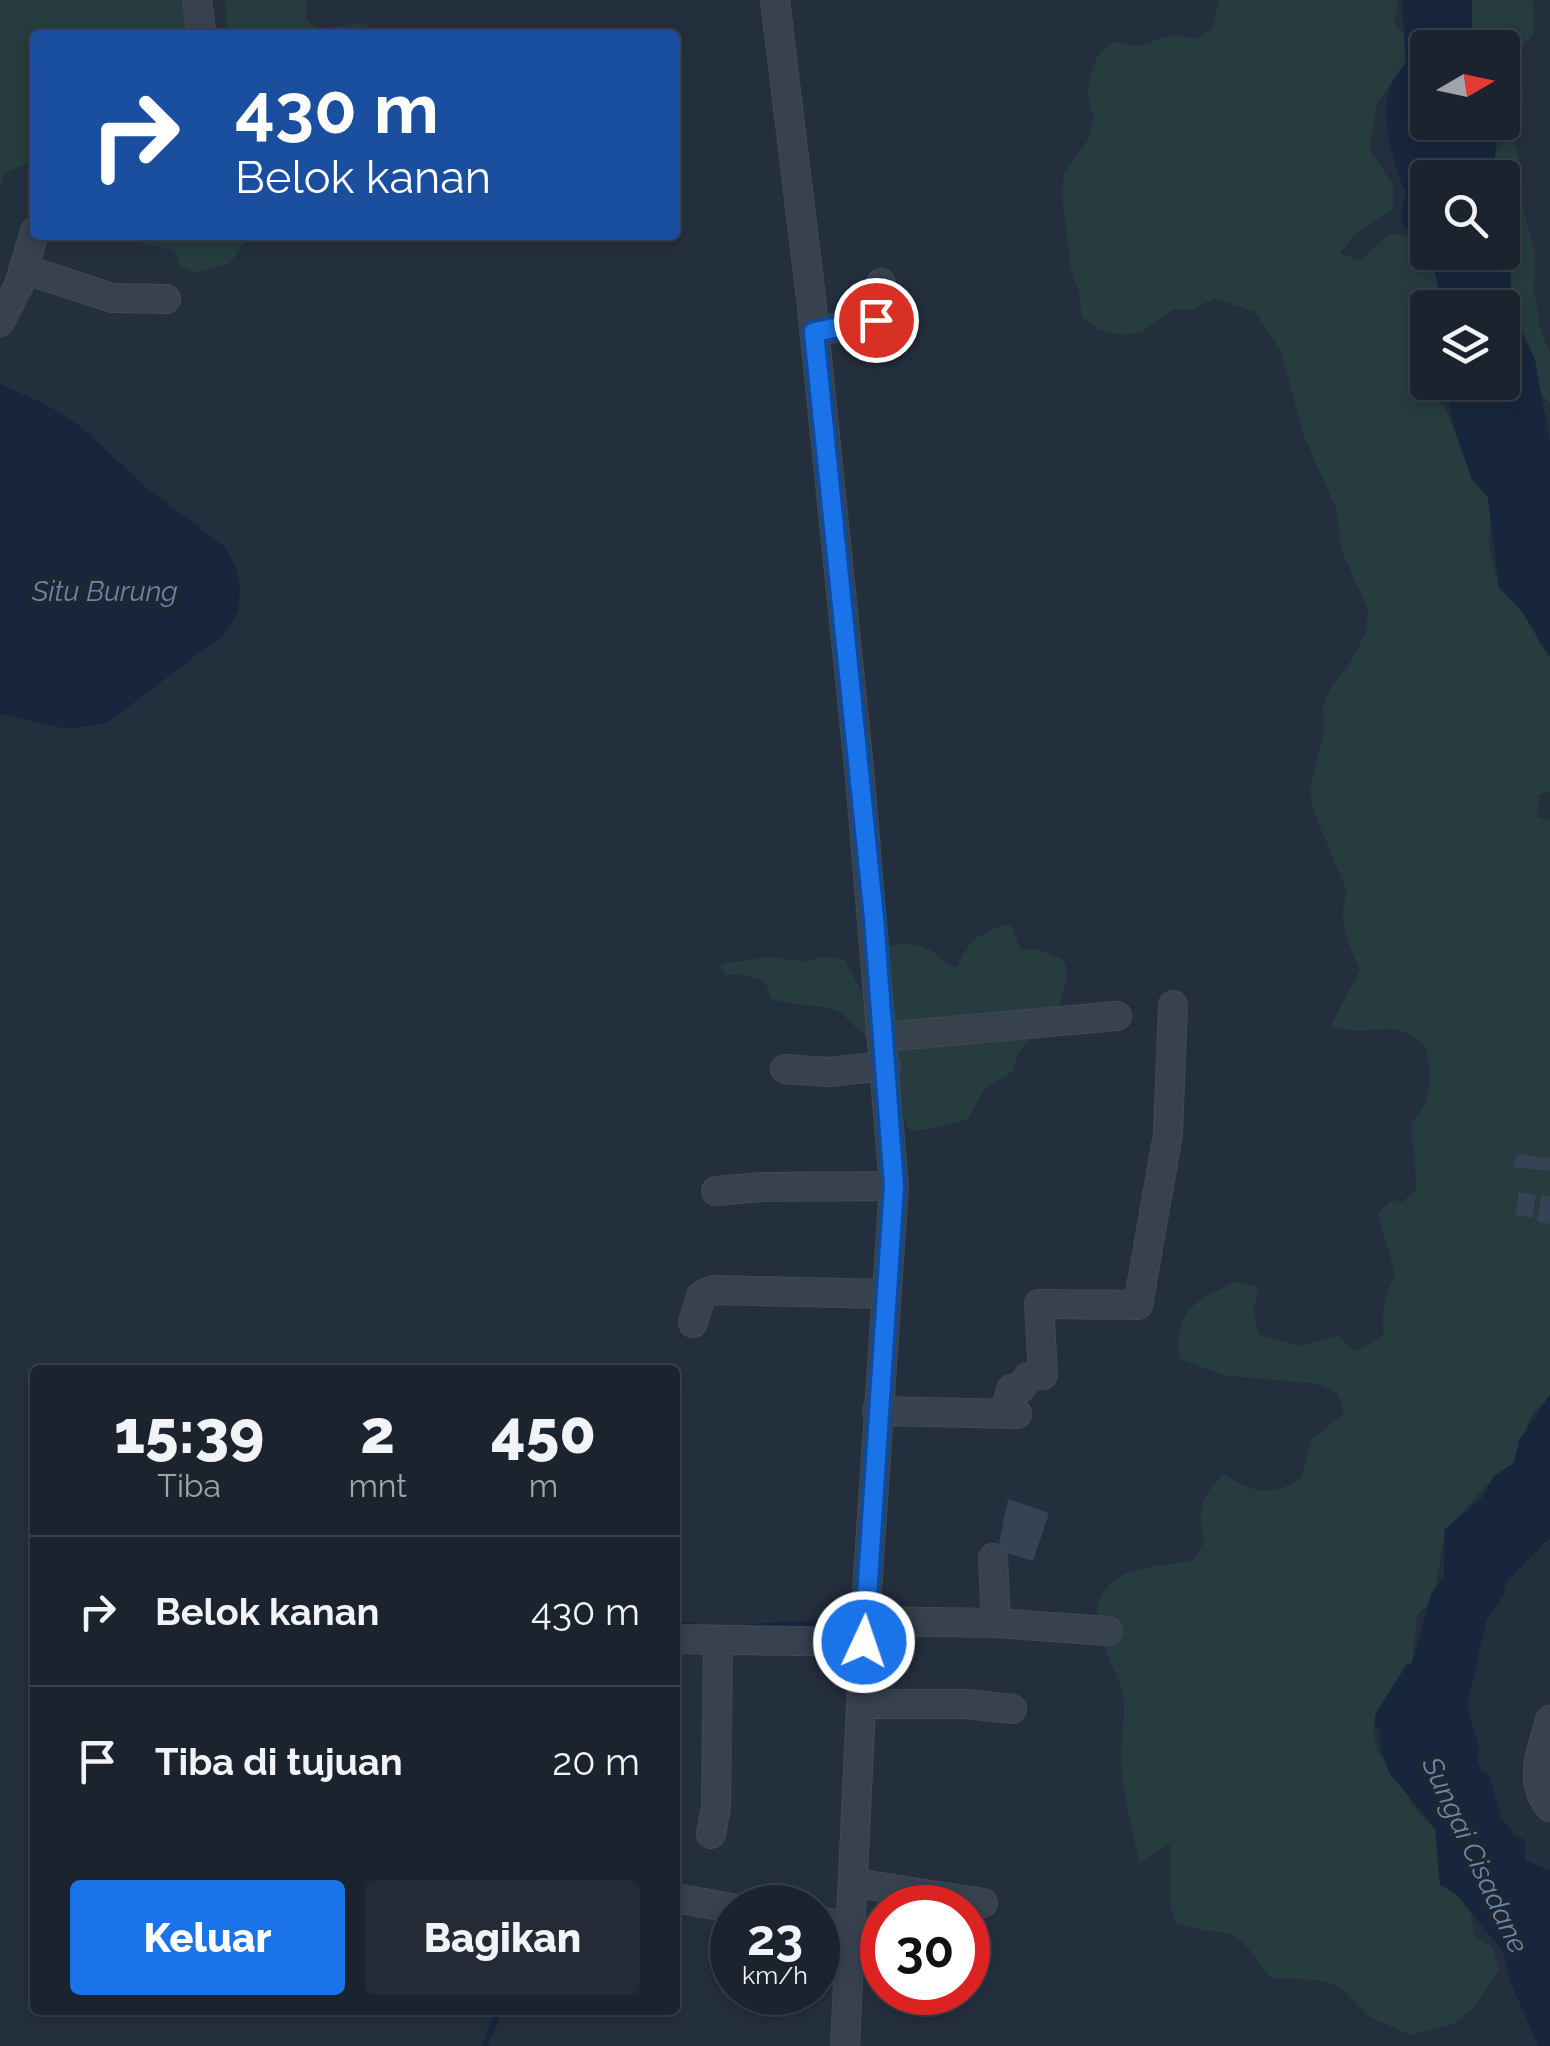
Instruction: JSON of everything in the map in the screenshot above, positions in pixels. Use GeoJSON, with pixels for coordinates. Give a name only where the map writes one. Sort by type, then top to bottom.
{"type":"FeatureCollection","features":[{"type":"Feature","properties":{"kind":"street"},"geometry":{"type":"LineString","coordinates":[[197,0],[201,30]]}},
{"type":"Feature","properties":{"kind":"street"},"geometry":{"type":"LineString","coordinates":[[775,0],[824,331],[894,1186],[864,1631],[845,2046]]}},
{"type":"Feature","properties":{"kind":"street"},"geometry":{"type":"LineString","coordinates":[[0,322],[12,304],[32,240]]}},
{"type":"Feature","properties":{"kind":"street"},"geometry":{"type":"LineString","coordinates":[[24,269],[112,298],[166,300]]}},
{"type":"Feature","properties":{"kind":"street"},"geometry":{"type":"LineString","coordinates":[[824,331],[888,314],[881,283]]}},
{"type":"Feature","properties":{"kind":"street"},"geometry":{"type":"LineString","coordinates":[[877,1411],[1012,1413],[1012,1389],[1021,1388],[1028,1377],[1042,1377],[1039,1304],[1138,1304],[1168,1134],[1174,1005]]}},
{"type":"Feature","properties":{"kind":"street"},"geometry":{"type":"LineString","coordinates":[[785,1069],[828,1072],[884,1052],[1117,1016]]}},
{"type":"Feature","properties":{"kind":"street"},"geometry":{"type":"LineString","coordinates":[[716,1191],[763,1186],[894,1186]]}},
{"type":"Feature","properties":{"kind":"street"},"geometry":{"type":"LineString","coordinates":[[693,1324],[701,1296],[713,1290],[887,1294]]}},
{"type":"Feature","properties":{"kind":"street"},"geometry":{"type":"LineString","coordinates":[[994,1558],[996,1622]]}},
{"type":"Feature","properties":{"kind":"street"},"geometry":{"type":"LineString","coordinates":[[680,1639],[996,1622],[1108,1631]]}},
{"type":"Feature","properties":{"kind":"street"},"geometry":{"type":"LineString","coordinates":[[711,1834],[716,1807],[718,1640]]}},
{"type":"Feature","properties":{"kind":"street"},"geometry":{"type":"LineString","coordinates":[[862,1704],[966,1704],[1012,1709]]}},
{"type":"Feature","properties":{"kind":"street"},"geometry":{"type":"LineString","coordinates":[[1550,1720],[1537,1780],[1541,1796],[1550,1806]]}},
{"type":"Feature","properties":{"kind":"street"},"geometry":{"type":"LineString","coordinates":[[855,1883],[868,1885]]}},
{"type":"Feature","properties":{"kind":"street"},"geometry":{"type":"LineString","coordinates":[[680,1899],[710,1904]]}},
{"type":"Feature","properties":{"kind":"street"},"geometry":{"type":"LineString","coordinates":[[840,1925],[853,1927]]}},
{"type":"Feature","properties":{"kind":"green space"},"geometry":{"type":"Polygon","coordinates":[[[0,0],[195,0],[192,30],[30,30],[30,162],[5,173],[0,190],[0,0]]]}},
{"type":"Feature","properties":{"kind":"green space"},"geometry":{"type":"Polygon","coordinates":[[[225,0],[306,0],[306,20],[319,29],[363,23],[372,30],[227,30],[225,0]]]}},
{"type":"Feature","properties":{"kind":"green space"},"geometry":{"type":"Polygon","coordinates":[[[1219,0],[1397,0],[1395,25],[1410,39],[1410,45],[1406,63],[1378,101],[1369,148],[1393,185],[1393,209],[1355,235],[1340,253],[1359,261],[1390,233],[1410,238],[1410,270],[1436,270],[1442,290],[1410,290],[1410,400],[1440,400],[1469,455],[1472,480],[1488,497],[1489,544],[1499,588],[1530,620],[1539,643],[1550,657],[1550,792],[1539,795],[1537,817],[1550,821],[1550,1398],[1529,1421],[1514,1463],[1445,1529],[1434,1599],[1417,1615],[1412,1664],[1383,1703],[1374,1725],[1376,1748],[1404,1785],[1412,1806],[1444,1839],[1471,1911],[1474,1936],[1493,1948],[1499,1969],[1473,2009],[1455,2023],[1412,2035],[1371,2018],[1340,1987],[1319,1980],[1270,1978],[1247,1947],[1231,1935],[1177,1924],[1170,1905],[1170,1844],[1139,1863],[1122,1770],[1123,1697],[1099,1624],[1100,1598],[1115,1580],[1147,1568],[1193,1561],[1204,1542],[1202,1505],[1224,1474],[1262,1491],[1291,1484],[1301,1478],[1312,1439],[1344,1414],[1338,1394],[1318,1384],[1223,1375],[1180,1359],[1180,1329],[1199,1301],[1236,1281],[1258,1287],[1254,1311],[1258,1334],[1298,1346],[1339,1336],[1355,1352],[1384,1335],[1384,1304],[1395,1275],[1378,1213],[1393,1200],[1402,1202],[1417,1189],[1411,1123],[1424,1106],[1429,1089],[1427,1049],[1413,1038],[1391,1029],[1359,1031],[1331,1025],[1360,970],[1343,922],[1347,891],[1313,810],[1310,790],[1325,729],[1323,707],[1332,685],[1346,670],[1366,632],[1368,609],[1342,552],[1336,508],[1303,434],[1281,351],[1255,312],[1215,298],[1193,309],[1173,309],[1142,332],[1120,335],[1099,329],[1081,317],[1080,295],[1071,270],[1062,195],[1064,173],[1089,138],[1093,116],[1088,96],[1090,74],[1098,55],[1113,41],[1137,47],[1175,34],[1197,39],[1213,27],[1219,0]]]}},
{"type":"Feature","properties":{"kind":"green space"},"geometry":{"type":"Polygon","coordinates":[[[1472,0],[1533,0],[1534,32],[1520,51],[1520,30],[1468,30],[1465,14],[1472,0]]]}},
{"type":"Feature","properties":{"kind":"green space"},"geometry":{"type":"Polygon","coordinates":[[[1484,140],[1514,140],[1520,160],[1487,160],[1484,140]]]}},
{"type":"Feature","properties":{"kind":"green space"},"geometry":{"type":"Polygon","coordinates":[[[1520,161],[1521,201],[1535,253],[1534,290],[1540,329],[1550,354],[1550,405],[1540,393],[1535,360],[1520,328],[1520,290],[1510,290],[1509,270],[1520,270],[1520,161]]]}},
{"type":"Feature","properties":{"kind":"green space"},"geometry":{"type":"Polygon","coordinates":[[[140,240],[246,240],[230,263],[196,273],[181,266],[174,251],[140,240]]]}},
{"type":"Feature","properties":{"kind":"green space"},"geometry":{"type":"Polygon","coordinates":[[[1006,924],[1013,928],[1020,949],[1041,950],[1063,960],[1068,971],[1060,1005],[1020,1050],[1012,1072],[984,1090],[967,1120],[922,1130],[908,1130],[896,1061],[882,1043],[836,1011],[777,1000],[770,997],[760,980],[724,974],[720,964],[772,957],[805,962],[824,956],[845,960],[867,1003],[880,951],[897,944],[916,945],[957,967],[976,939],[1006,924]]]}},
{"type":"Feature","properties":{"kind":"water"},"geometry":{"type":"Polygon","coordinates":[[[1402,0],[1472,0],[1472,30],[1410,30],[1410,140],[1498,140],[1494,160],[1410,160],[1410,230],[1404,227],[1401,215],[1406,192],[1392,154],[1386,108],[1392,82],[1406,63],[1402,0]]]}},
{"type":"Feature","properties":{"kind":"water"},"geometry":{"type":"Polygon","coordinates":[[[1434,270],[1510,270],[1511,275],[1511,290],[1439,290],[1434,270]]]}},
{"type":"Feature","properties":{"kind":"water"},"geometry":{"type":"Polygon","coordinates":[[[1520,328],[1535,360],[1550,443],[1550,657],[1520,609],[1499,588],[1488,497],[1472,480],[1453,426],[1449,400],[1520,400],[1520,328]]]}},
{"type":"Feature","properties":{"kind":"water","name":"Situ Burung"},"geometry":{"type":"Polygon","coordinates":[[[0,384],[47,405],[81,427],[148,489],[225,547],[236,568],[239,610],[226,633],[107,723],[68,729],[0,714],[0,384]]]}},
{"type":"Feature","properties":{"kind":"water","name":"Sungai Cisadane"},"geometry":{"type":"Polygon","coordinates":[[[1550,1394],[1550,1537],[1505,1584],[1504,1595],[1486,1622],[1467,1706],[1479,1748],[1477,1760],[1489,1775],[1501,1817],[1515,1835],[1525,1840],[1525,1860],[1550,1871],[1550,2046],[1538,2046],[1512,1986],[1504,1953],[1456,1894],[1440,1885],[1435,1828],[1390,1774],[1381,1752],[1380,1729],[1374,1725],[1376,1713],[1407,1664],[1412,1663],[1431,1594],[1444,1576],[1445,1529],[1481,1499],[1494,1476],[1514,1463],[1519,1440],[1550,1394]]]}},
{"type":"Feature","properties":{"kind":"building"},"geometry":{"type":"Polygon","coordinates":[[[1516,1154],[1550,1158],[1550,1171],[1514,1167],[1516,1154]]]}},
{"type":"Feature","properties":{"kind":"building"},"geometry":{"type":"Polygon","coordinates":[[[1519,1192],[1536,1195],[1532,1218],[1515,1215],[1519,1192]]]}},
{"type":"Feature","properties":{"kind":"building"},"geometry":{"type":"Polygon","coordinates":[[[1542,1194],[1550,1196],[1550,1224],[1537,1221],[1542,1194]]]}},
{"type":"Feature","properties":{"kind":"building"},"geometry":{"type":"Polygon","coordinates":[[[1008,1499],[1049,1513],[1033,1561],[998,1550],[1008,1499]]]}},
{"type":"Feature","properties":{"kind":"waterway"},"geometry":{"type":"LineString","coordinates":[[746,1627],[858,1621]]}},
{"type":"Feature","properties":{"kind":"waterway"},"geometry":{"type":"LineString","coordinates":[[680,1624],[699,1626]]}},
{"type":"Feature","properties":{"kind":"waterway"},"geometry":{"type":"LineString","coordinates":[[485,2046],[497,2015]]}},
{"type":"Feature","properties":{"kind":"route"},"geometry":{"type":"LineString","coordinates":[[864,1642],[894,1186],[874,918],[814,332],[876,320]]}}]}
